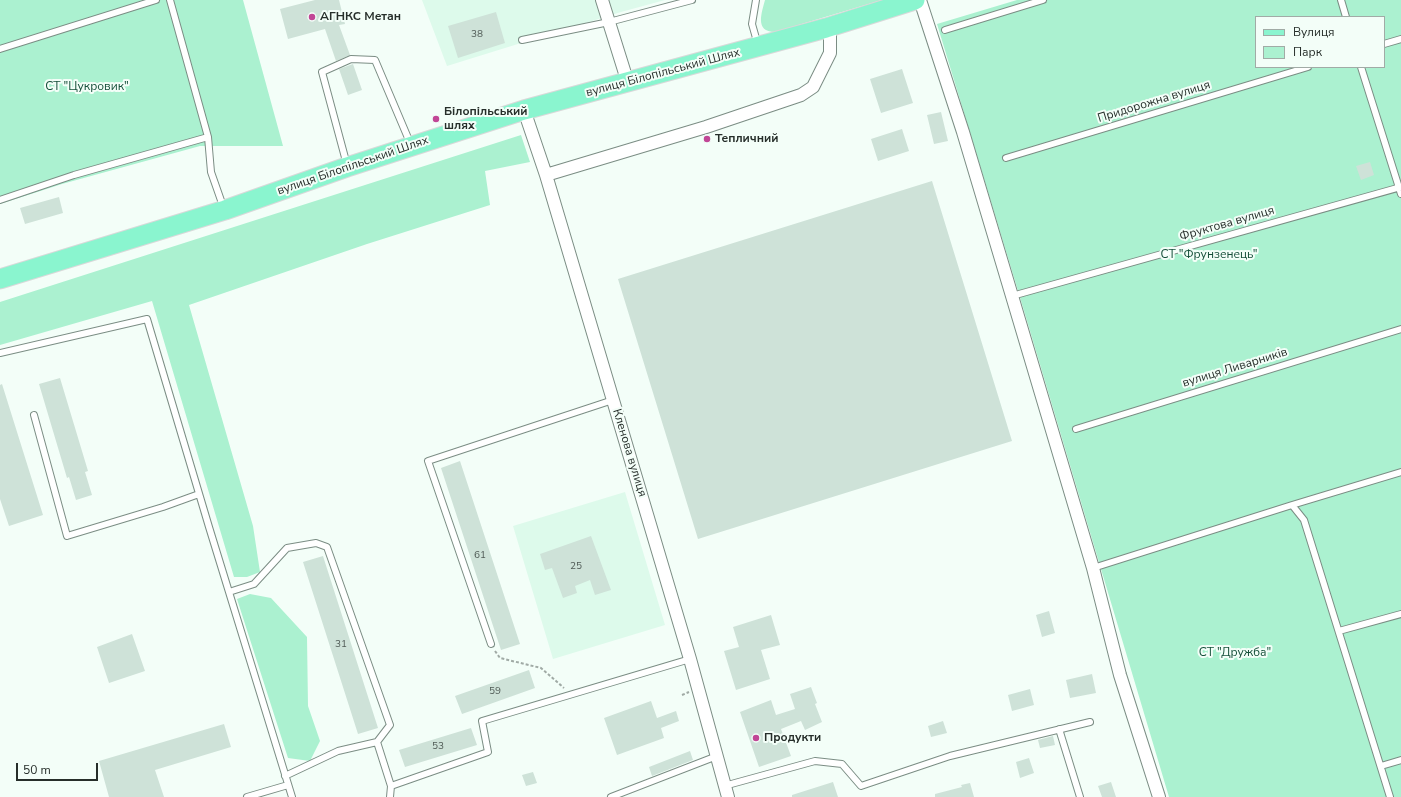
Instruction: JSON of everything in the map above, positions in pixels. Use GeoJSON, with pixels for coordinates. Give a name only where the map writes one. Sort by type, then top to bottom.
{"type":"FeatureCollection","features":[{"type":"Feature","properties":{"kind":"main road","name":"вулиця Білопільський Шлях"},"geometry":{"type":"LineString","coordinates":[[0,279],[225,210],[347,167],[524,110],[759,47],[915,0]]}},
{"type":"Feature","properties":{"kind":"street"},"geometry":{"type":"LineString","coordinates":[[602,0],[628,83]]}},
{"type":"Feature","properties":{"kind":"street"},"geometry":{"type":"LineString","coordinates":[[920,0],[963,132],[1093,568],[1120,675],[1159,797]]}},
{"type":"Feature","properties":{"kind":"street"},"geometry":{"type":"LineString","coordinates":[[546,175],[706,127],[801,95],[813,87],[830,53],[830,35],[826,28]]}},
{"type":"Feature","properties":{"kind":"street","name":"Кленова вулиця"},"geometry":{"type":"LineString","coordinates":[[524,110],[546,175],[690,659],[726,791]]}},
{"type":"Feature","properties":{"kind":"lane"},"geometry":{"type":"LineString","coordinates":[[0,49],[156,0]]}},
{"type":"Feature","properties":{"kind":"lane"},"geometry":{"type":"LineString","coordinates":[[170,0],[208,137],[211,172],[225,210]]}},
{"type":"Feature","properties":{"kind":"lane"},"geometry":{"type":"LineString","coordinates":[[522,40],[609,22],[692,0]]}},
{"type":"Feature","properties":{"kind":"lane"},"geometry":{"type":"LineString","coordinates":[[756,0],[752,24],[759,47]]}},
{"type":"Feature","properties":{"kind":"lane"},"geometry":{"type":"LineString","coordinates":[[946,30],[1042,0]]}},
{"type":"Feature","properties":{"kind":"lane"},"geometry":{"type":"LineString","coordinates":[[1340,0],[1346,16]]}},
{"type":"Feature","properties":{"kind":"lane"},"geometry":{"type":"LineString","coordinates":[[1385,44],[1401,39]]}},
{"type":"Feature","properties":{"kind":"lane"},"geometry":{"type":"LineString","coordinates":[[347,167],[322,72],[351,59],[375,60],[411,146]]}},
{"type":"Feature","properties":{"kind":"lane","name":"Придорожна вулиця"},"geometry":{"type":"LineString","coordinates":[[1006,158],[1305,68]]}},
{"type":"Feature","properties":{"kind":"lane"},"geometry":{"type":"LineString","coordinates":[[1361,68],[1401,194]]}},
{"type":"Feature","properties":{"kind":"lane"},"geometry":{"type":"LineString","coordinates":[[0,200],[74,175],[208,137]]}},
{"type":"Feature","properties":{"kind":"lane","name":"Фруктова вулиця"},"geometry":{"type":"LineString","coordinates":[[1012,296],[1400,187]]}},
{"type":"Feature","properties":{"kind":"lane"},"geometry":{"type":"LineString","coordinates":[[0,353],[147,319],[292,797]]}},
{"type":"Feature","properties":{"kind":"lane","name":"вулиця Ливарників"},"geometry":{"type":"LineString","coordinates":[[1076,429],[1401,328]]}},
{"type":"Feature","properties":{"kind":"lane"},"geometry":{"type":"LineString","coordinates":[[491,644],[428,460],[613,400]]}},
{"type":"Feature","properties":{"kind":"lane"},"geometry":{"type":"LineString","coordinates":[[34,415],[67,536],[163,507],[199,494]]}},
{"type":"Feature","properties":{"kind":"lane"},"geometry":{"type":"LineString","coordinates":[[1093,568],[1401,472]]}},
{"type":"Feature","properties":{"kind":"lane"},"geometry":{"type":"LineString","coordinates":[[1292,505],[1304,520],[1390,797]]}},
{"type":"Feature","properties":{"kind":"lane"},"geometry":{"type":"LineString","coordinates":[[229,592],[254,584],[287,548],[316,543],[328,547],[390,725],[377,742],[338,751],[285,776]]}},
{"type":"Feature","properties":{"kind":"lane"},"geometry":{"type":"LineString","coordinates":[[1339,631],[1401,614]]}},
{"type":"Feature","properties":{"kind":"lane"},"geometry":{"type":"LineString","coordinates":[[391,786],[488,752],[482,721],[690,659]]}},
{"type":"Feature","properties":{"kind":"lane"},"geometry":{"type":"LineString","coordinates":[[726,791],[815,761],[842,764],[861,786],[950,756],[1090,722]]}},
{"type":"Feature","properties":{"kind":"lane"},"geometry":{"type":"LineString","coordinates":[[1059,729],[1080,797]]}},
{"type":"Feature","properties":{"kind":"lane"},"geometry":{"type":"LineString","coordinates":[[377,742],[391,786],[390,797]]}},
{"type":"Feature","properties":{"kind":"lane"},"geometry":{"type":"LineString","coordinates":[[612,797],[717,756]]}},
{"type":"Feature","properties":{"kind":"lane"},"geometry":{"type":"LineString","coordinates":[[1381,766],[1401,760]]}},
{"type":"Feature","properties":{"kind":"lane"},"geometry":{"type":"LineString","coordinates":[[247,797],[288,785]]}},
{"type":"Feature","properties":{"kind":"path"},"geometry":{"type":"LineString","coordinates":[[491,644],[500,658],[541,668],[570,695]]}},
{"type":"Feature","properties":{"kind":"shaded area"},"geometry":{"type":"Polygon","coordinates":[[[422,0],[665,0],[621,12],[447,66],[422,0]]]}},
{"type":"Feature","properties":{"kind":"shaded area"},"geometry":{"type":"Polygon","coordinates":[[[625,492],[665,625],[553,659],[513,526],[625,492]]]}},
{"type":"Feature","properties":{"kind":"green space","name":"СТ \"Цукровик\""},"geometry":{"type":"Polygon","coordinates":[[[0,0],[243,0],[283,146],[200,146],[62,184],[0,204],[0,0]]]}},
{"type":"Feature","properties":{"kind":"green space"},"geometry":{"type":"Polygon","coordinates":[[[765,0],[882,0],[775,32],[764,29],[762,25],[761,15],[765,0]]]}},
{"type":"Feature","properties":{"kind":"green space","name":"СТ \"Фрунзенець\""},"geometry":{"type":"Polygon","coordinates":[[[1017,0],[1401,0],[1401,797],[1169,797],[937,24],[1017,0]]]}},
{"type":"Feature","properties":{"kind":"green space"},"geometry":{"type":"Polygon","coordinates":[[[521,135],[530,162],[485,171],[490,205],[367,244],[189,305],[253,526],[260,572],[247,577],[234,577],[152,301],[0,345],[0,302],[521,135]]]}},
{"type":"Feature","properties":{"kind":"green space"},"geometry":{"type":"Polygon","coordinates":[[[250,594],[271,598],[307,637],[308,706],[320,741],[310,761],[288,758],[237,599],[250,594]]]}},
{"type":"Feature","properties":{"kind":"building","name":"АГНКС Метан"},"geometry":{"type":"Polygon","coordinates":[[[315,0],[339,0],[345,24],[339,25],[350,55],[336,61],[325,29],[288,39],[280,9],[315,0]]]}},
{"type":"Feature","properties":{"kind":"building"},"geometry":{"type":"Polygon","coordinates":[[[496,12],[505,43],[458,58],[448,26],[496,12]]]}},
{"type":"Feature","properties":{"kind":"building"},"geometry":{"type":"Polygon","coordinates":[[[353,64],[362,90],[348,95],[339,69],[353,64]]]}},
{"type":"Feature","properties":{"kind":"building"},"geometry":{"type":"Polygon","coordinates":[[[902,69],[913,103],[881,113],[870,79],[902,69]]]}},
{"type":"Feature","properties":{"kind":"building"},"geometry":{"type":"Polygon","coordinates":[[[941,112],[948,141],[934,144],[927,115],[941,112]]]}},
{"type":"Feature","properties":{"kind":"building"},"geometry":{"type":"Polygon","coordinates":[[[902,129],[909,151],[878,161],[871,139],[902,129]]]}},
{"type":"Feature","properties":{"kind":"building"},"geometry":{"type":"Polygon","coordinates":[[[1370,162],[1374,175],[1361,180],[1356,166],[1370,162]]]}},
{"type":"Feature","properties":{"kind":"building"},"geometry":{"type":"Polygon","coordinates":[[[932,181],[1012,441],[698,539],[618,279],[932,181]]]}},
{"type":"Feature","properties":{"kind":"building"},"geometry":{"type":"Polygon","coordinates":[[[59,197],[63,213],[25,224],[20,208],[59,197]]]}},
{"type":"Feature","properties":{"kind":"building"},"geometry":{"type":"Polygon","coordinates":[[[60,378],[88,471],[85,472],[92,495],[76,500],[69,477],[67,478],[39,384],[60,378]]]}},
{"type":"Feature","properties":{"kind":"building"},"geometry":{"type":"Polygon","coordinates":[[[2,384],[43,515],[9,526],[0,499],[0,385],[2,384]]]}},
{"type":"Feature","properties":{"kind":"building"},"geometry":{"type":"Polygon","coordinates":[[[460,461],[520,644],[501,650],[441,468],[460,461]]]}},
{"type":"Feature","properties":{"kind":"building"},"geometry":{"type":"Polygon","coordinates":[[[591,536],[611,590],[595,595],[590,580],[575,586],[577,593],[563,598],[552,568],[545,570],[540,554],[591,536]]]}},
{"type":"Feature","properties":{"kind":"building"},"geometry":{"type":"Polygon","coordinates":[[[323,556],[378,728],[358,734],[303,562],[323,556]]]}},
{"type":"Feature","properties":{"kind":"building"},"geometry":{"type":"Polygon","coordinates":[[[1049,611],[1055,633],[1042,637],[1036,615],[1049,611]]]}},
{"type":"Feature","properties":{"kind":"building"},"geometry":{"type":"Polygon","coordinates":[[[771,615],[780,645],[761,650],[770,679],[736,690],[724,651],[739,647],[733,627],[771,615]]]}},
{"type":"Feature","properties":{"kind":"building"},"geometry":{"type":"Polygon","coordinates":[[[132,634],[145,671],[109,683],[97,647],[132,634]]]}},
{"type":"Feature","properties":{"kind":"building"},"geometry":{"type":"Polygon","coordinates":[[[529,670],[535,688],[462,714],[455,696],[529,670]]]}},
{"type":"Feature","properties":{"kind":"building"},"geometry":{"type":"Polygon","coordinates":[[[1092,674],[1096,693],[1070,698],[1066,680],[1092,674]]]}},
{"type":"Feature","properties":{"kind":"building"},"geometry":{"type":"Polygon","coordinates":[[[811,687],[817,703],[815,704],[822,722],[805,730],[801,721],[781,729],[791,756],[759,767],[740,712],[771,700],[776,715],[795,709],[790,694],[811,687]]]}},
{"type":"Feature","properties":{"kind":"building"},"geometry":{"type":"Polygon","coordinates":[[[1030,689],[1034,705],[1012,711],[1008,695],[1030,689]]]}},
{"type":"Feature","properties":{"kind":"building"},"geometry":{"type":"Polygon","coordinates":[[[651,701],[657,718],[676,711],[679,721],[661,728],[664,738],[617,755],[604,718],[651,701]]]}},
{"type":"Feature","properties":{"kind":"building"},"geometry":{"type":"Polygon","coordinates":[[[943,721],[947,733],[931,737],[928,726],[943,721]]]}},
{"type":"Feature","properties":{"kind":"building"},"geometry":{"type":"Polygon","coordinates":[[[224,724],[231,747],[155,770],[164,797],[109,797],[99,761],[224,724]]]}},
{"type":"Feature","properties":{"kind":"building"},"geometry":{"type":"Polygon","coordinates":[[[471,728],[477,745],[405,767],[399,750],[471,728]]]}},
{"type":"Feature","properties":{"kind":"building"},"geometry":{"type":"Polygon","coordinates":[[[1053,736],[1055,745],[1040,748],[1038,740],[1053,736]]]}},
{"type":"Feature","properties":{"kind":"building"},"geometry":{"type":"Polygon","coordinates":[[[690,751],[693,760],[652,776],[649,767],[690,751]]]}},
{"type":"Feature","properties":{"kind":"building"},"geometry":{"type":"Polygon","coordinates":[[[1029,758],[1034,773],[1020,778],[1016,762],[1029,758]]]}},
{"type":"Feature","properties":{"kind":"building"},"geometry":{"type":"Polygon","coordinates":[[[533,772],[537,783],[526,786],[522,775],[533,772]]]}},
{"type":"Feature","properties":{"kind":"building"},"geometry":{"type":"Polygon","coordinates":[[[833,782],[838,797],[792,797],[792,795],[833,782]]]}},
{"type":"Feature","properties":{"kind":"building"},"geometry":{"type":"Polygon","coordinates":[[[1111,782],[1116,797],[1102,797],[1098,786],[1111,782]]]}},
{"type":"Feature","properties":{"kind":"building"},"geometry":{"type":"Polygon","coordinates":[[[970,783],[974,797],[935,797],[935,794],[962,787],[961,785],[970,783]]]}},
{"type":"Feature","properties":{"kind":"place","name":"АГНКС Метан"},"geometry":{"type":"Point","coordinates":[312,17]}},
{"type":"Feature","properties":{"kind":"place","name":"Білопільський шлях"},"geometry":{"type":"Point","coordinates":[436,119]}},
{"type":"Feature","properties":{"kind":"place","name":"Тепличний"},"geometry":{"type":"Point","coordinates":[707,139]}},
{"type":"Feature","properties":{"kind":"place","name":"Продукти"},"geometry":{"type":"Point","coordinates":[756,738]}},
{"type":"Feature","properties":{"kind":"park label","name":"СТ \"Дружба\""},"geometry":{"type":"Point","coordinates":[1235,653]}}]}
